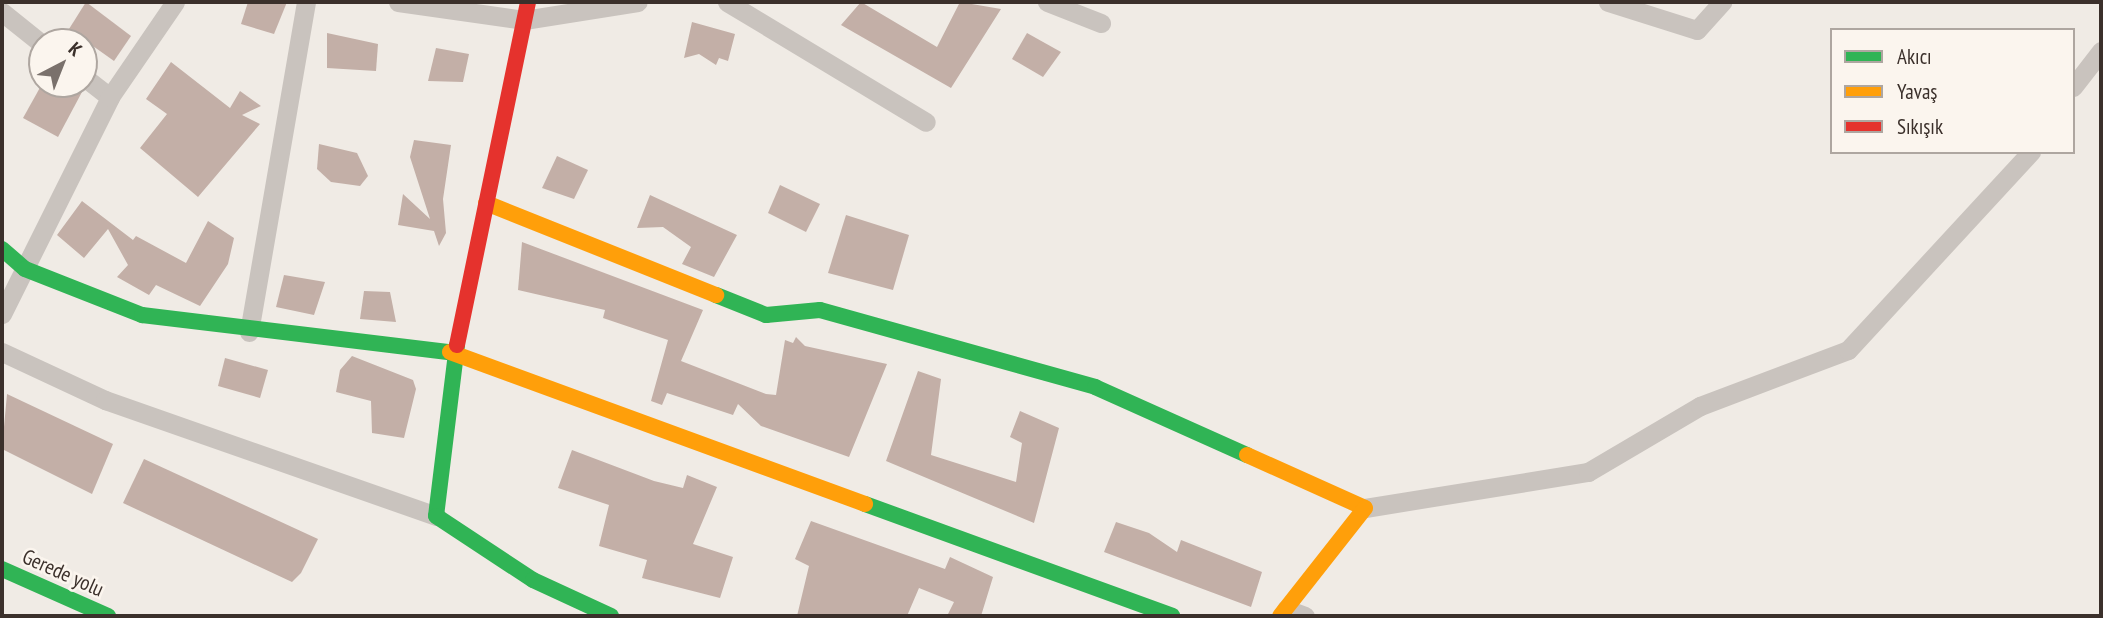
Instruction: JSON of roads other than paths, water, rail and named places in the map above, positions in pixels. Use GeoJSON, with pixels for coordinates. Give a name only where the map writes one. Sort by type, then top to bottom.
{"type":"FeatureCollection","features":[{"type":"Feature","properties":{"kind":"street"},"geometry":{"type":"LineString","coordinates":[[2,314],[110,97],[175,2]]}},
{"type":"Feature","properties":{"kind":"street"},"geometry":{"type":"LineString","coordinates":[[249,332],[306,2]]}},
{"type":"Feature","properties":{"kind":"street"},"geometry":{"type":"LineString","coordinates":[[398,2],[526,11],[638,2]]}},
{"type":"Feature","properties":{"kind":"street"},"geometry":{"type":"LineString","coordinates":[[727,2],[926,122]]}},
{"type":"Feature","properties":{"kind":"street"},"geometry":{"type":"LineString","coordinates":[[1047,2],[1101,23]]}},
{"type":"Feature","properties":{"kind":"street"},"geometry":{"type":"LineString","coordinates":[[1608,2],[1697,30],[1722,2]]}},
{"type":"Feature","properties":{"kind":"street"},"geometry":{"type":"LineString","coordinates":[[436,516],[455,353],[526,11]]}},
{"type":"Feature","properties":{"kind":"street"},"geometry":{"type":"LineString","coordinates":[[2,12],[28,33]]}},
{"type":"Feature","properties":{"kind":"street"},"geometry":{"type":"LineString","coordinates":[[2075,84],[2101,51]]}},
{"type":"Feature","properties":{"kind":"street"},"geometry":{"type":"LineString","coordinates":[[98,88],[110,97]]}},
{"type":"Feature","properties":{"kind":"street"},"geometry":{"type":"LineString","coordinates":[[486,203],[766,315],[820,310],[1095,387],[1365,508],[1588,472],[1700,406],[1849,350],[2029,154]]}},
{"type":"Feature","properties":{"kind":"street"},"geometry":{"type":"LineString","coordinates":[[2,249],[25,269],[142,315],[249,332],[455,353],[1172,616]]}},
{"type":"Feature","properties":{"kind":"street"},"geometry":{"type":"LineString","coordinates":[[2,352],[105,400],[436,516],[533,580],[611,616]]}},
{"type":"Feature","properties":{"kind":"street"},"geometry":{"type":"LineString","coordinates":[[1305,616],[1283,612],[1365,508]]}},
{"type":"Feature","properties":{"kind":"street","name":"Gerede yolu"},"geometry":{"type":"LineString","coordinates":[[2,569],[108,616]]}}]}
